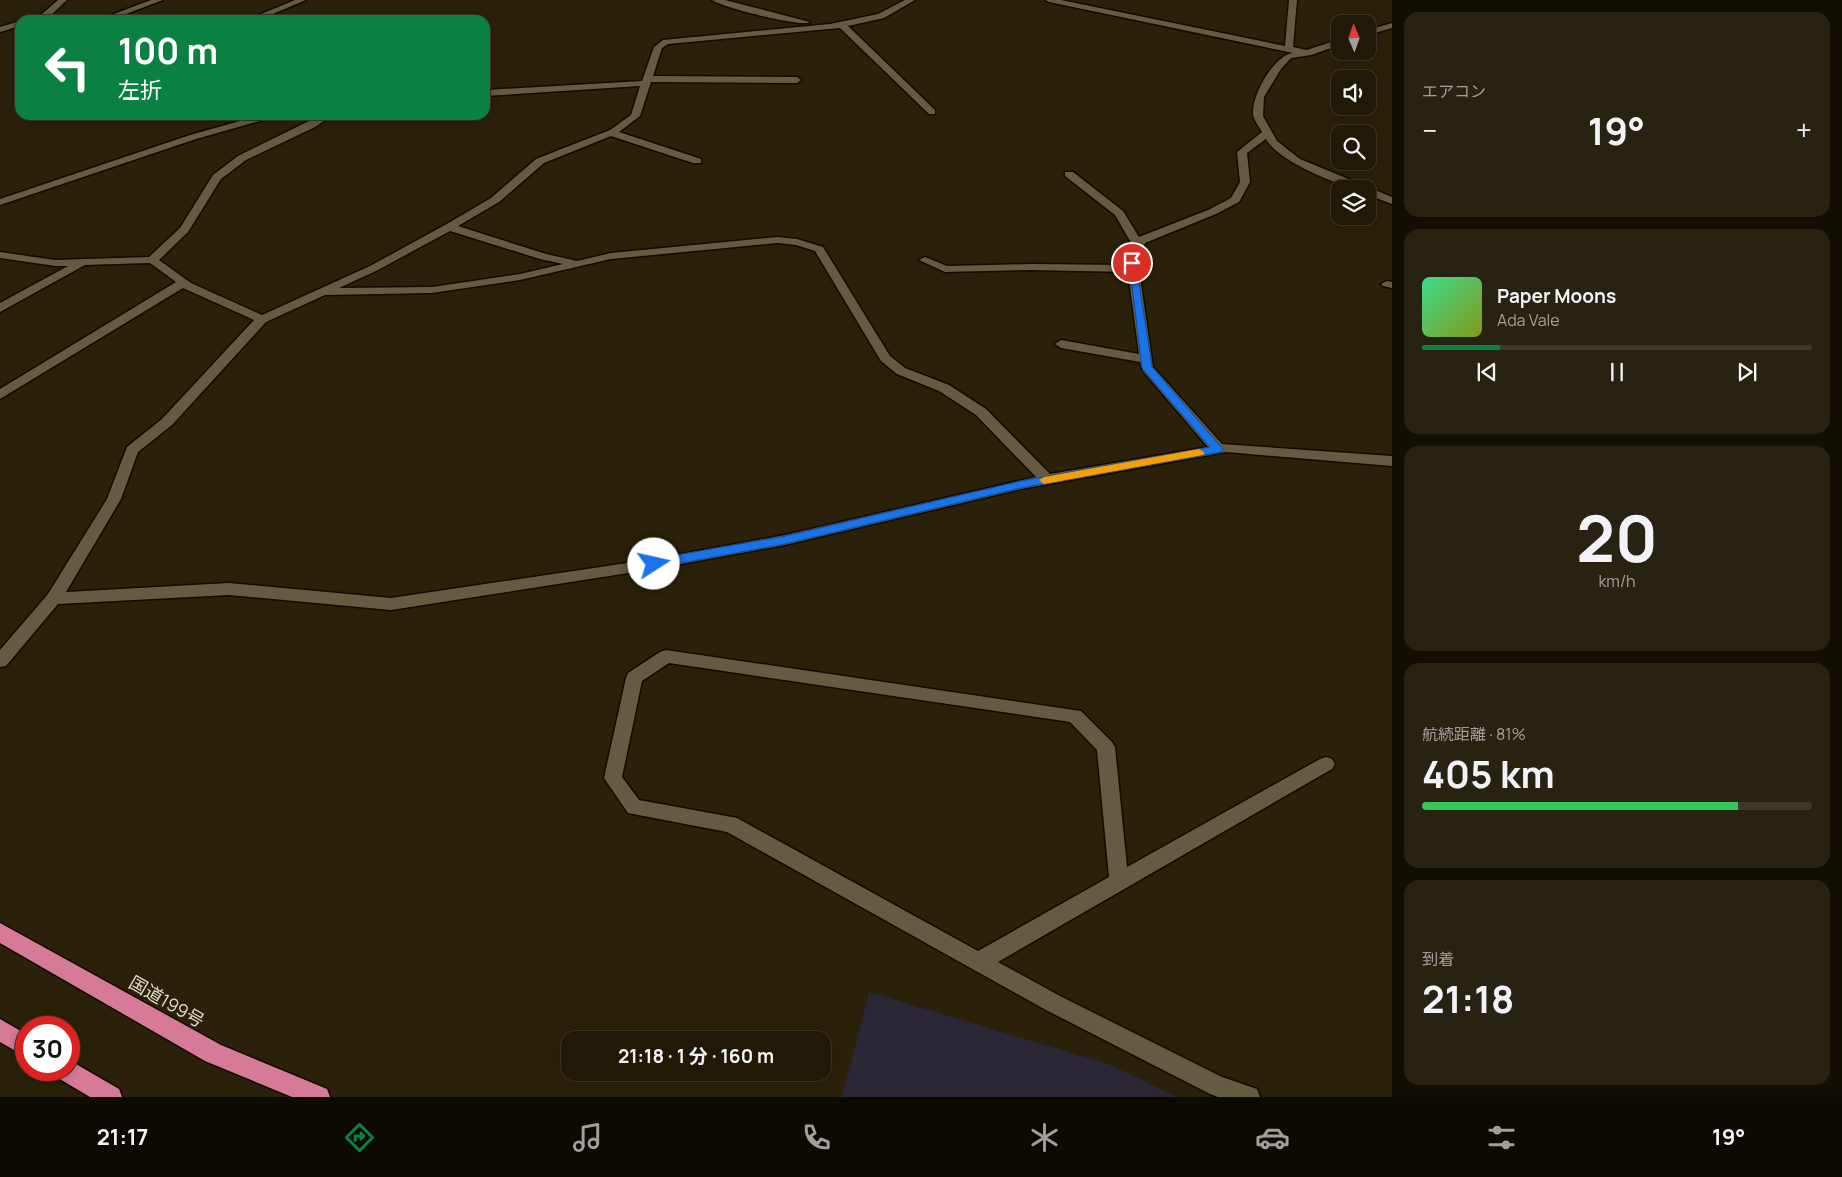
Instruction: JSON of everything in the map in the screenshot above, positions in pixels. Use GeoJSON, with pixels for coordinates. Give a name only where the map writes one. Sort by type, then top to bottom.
{"type":"FeatureCollection","features":[{"type":"Feature","properties":{"kind":"highway","name":"国道199号"},"geometry":{"type":"LineString","coordinates":[[0,932],[213,1053],[319,1097]]}},
{"type":"Feature","properties":{"kind":"highway"},"geometry":{"type":"LineString","coordinates":[[0,1030],[15,1039]]}},
{"type":"Feature","properties":{"kind":"highway"},"geometry":{"type":"LineString","coordinates":[[80,1078],[111,1097]]}},
{"type":"Feature","properties":{"kind":"street"},"geometry":{"type":"LineString","coordinates":[[50,15],[63,0]]}},
{"type":"Feature","properties":{"kind":"street"},"geometry":{"type":"LineString","coordinates":[[116,15],[159,0]]}},
{"type":"Feature","properties":{"kind":"street"},"geometry":{"type":"LineString","coordinates":[[264,15],[302,0]]}},
{"type":"Feature","properties":{"kind":"street"},"geometry":{"type":"LineString","coordinates":[[716,0],[788,20],[842,25],[932,112]]}},
{"type":"Feature","properties":{"kind":"street"},"geometry":{"type":"LineString","coordinates":[[0,661],[54,598],[114,499],[132,450],[167,422],[262,319],[374,268],[449,227],[495,200],[540,161],[576,145],[611,133],[635,116],[658,47],[666,42],[842,25],[881,16],[912,0]]}},
{"type":"Feature","properties":{"kind":"street"},"geometry":{"type":"LineString","coordinates":[[1049,0],[1308,53]]}},
{"type":"Feature","properties":{"kind":"street"},"geometry":{"type":"LineString","coordinates":[[1288,48],[1293,0]]}},
{"type":"Feature","properties":{"kind":"street"},"geometry":{"type":"LineString","coordinates":[[0,30],[15,25]]}},
{"type":"Feature","properties":{"kind":"street"},"geometry":{"type":"LineString","coordinates":[[1376,30],[1392,25]]}},
{"type":"Feature","properties":{"kind":"street"},"geometry":{"type":"LineString","coordinates":[[1331,45],[1308,53],[1288,56],[1277,68],[1259,97],[1258,116],[1273,143],[1296,161],[1341,180]]}},
{"type":"Feature","properties":{"kind":"street"},"geometry":{"type":"LineString","coordinates":[[490,92],[648,81],[797,80]]}},
{"type":"Feature","properties":{"kind":"street"},"geometry":{"type":"LineString","coordinates":[[0,202],[193,137],[253,120]]}},
{"type":"Feature","properties":{"kind":"street"},"geometry":{"type":"LineString","coordinates":[[152,260],[184,230],[217,177],[242,158],[320,120]]}},
{"type":"Feature","properties":{"kind":"street"},"geometry":{"type":"LineString","coordinates":[[611,133],[697,162]]}},
{"type":"Feature","properties":{"kind":"street"},"geometry":{"type":"LineString","coordinates":[[1218,449],[1147,368],[1132,263],[1140,241],[1212,212],[1235,200],[1245,182],[1242,152],[1267,133]]}},
{"type":"Feature","properties":{"kind":"street"},"geometry":{"type":"LineString","coordinates":[[1069,174],[1119,213],[1138,245]]}},
{"type":"Feature","properties":{"kind":"street"},"geometry":{"type":"LineString","coordinates":[[1376,194],[1392,201]]}},
{"type":"Feature","properties":{"kind":"street"},"geometry":{"type":"LineString","coordinates":[[449,227],[544,256],[580,263]]}},
{"type":"Feature","properties":{"kind":"street"},"geometry":{"type":"LineString","coordinates":[[320,293],[432,290],[520,277],[611,256],[778,240],[797,242],[819,249],[885,358],[901,371],[944,388],[981,412],[1047,480]]}},
{"type":"Feature","properties":{"kind":"street"},"geometry":{"type":"LineString","coordinates":[[0,255],[54,263],[152,260],[184,282],[262,319]]}},
{"type":"Feature","properties":{"kind":"street"},"geometry":{"type":"LineString","coordinates":[[925,260],[945,269],[1032,267],[1132,269]]}},
{"type":"Feature","properties":{"kind":"street"},"geometry":{"type":"LineString","coordinates":[[0,308],[83,262]]}},
{"type":"Feature","properties":{"kind":"street"},"geometry":{"type":"LineString","coordinates":[[0,395],[184,282]]}},
{"type":"Feature","properties":{"kind":"street"},"geometry":{"type":"LineString","coordinates":[[1061,344],[1146,359]]}},
{"type":"Feature","properties":{"kind":"street"},"geometry":{"type":"LineString","coordinates":[[54,598],[229,590],[391,604],[654,564],[785,540],[1047,480],[1218,449],[1226,448],[1392,461]]}},
{"type":"Feature","properties":{"kind":"street"},"geometry":{"type":"LineString","coordinates":[[1119,882],[1106,747],[1075,716],[666,656],[634,678],[613,778],[634,807],[730,824],[1053,1003],[1218,1086],[1249,1097]]}},
{"type":"Feature","properties":{"kind":"street"},"geometry":{"type":"LineString","coordinates":[[978,962],[1326,764]]}},
{"type":"Feature","properties":{"kind":"shaded area"},"geometry":{"type":"Polygon","coordinates":[[[869,992],[1108,1064],[1177,1097],[842,1097],[869,992]]]}},
{"type":"Feature","properties":{"kind":"slow traffic"},"geometry":{"type":"LineString","coordinates":[[1044,480],[1199,453]]}},
{"type":"Feature","properties":{"kind":"route"},"geometry":{"type":"LineString","coordinates":[[654,564],[785,540],[1021,484],[1218,449],[1147,368],[1132,263]]}}]}
